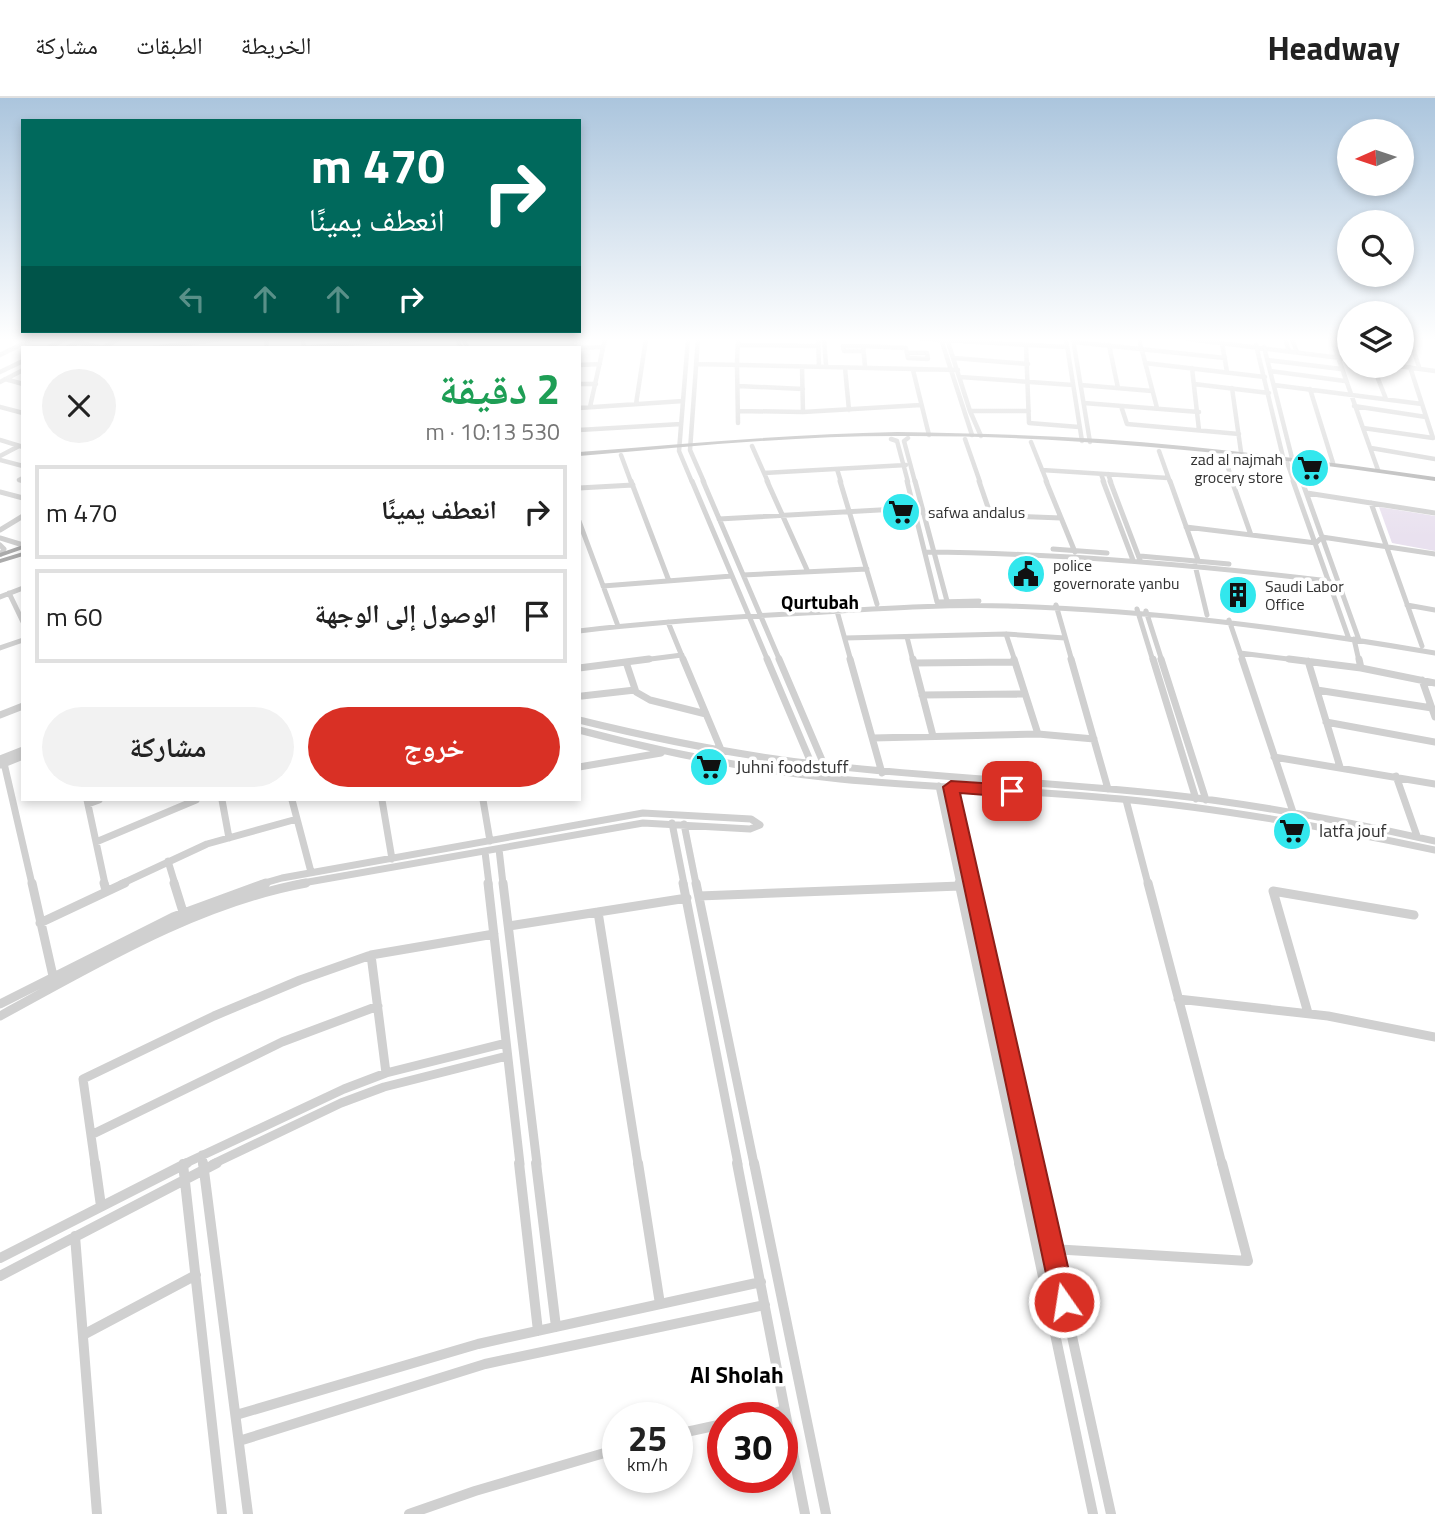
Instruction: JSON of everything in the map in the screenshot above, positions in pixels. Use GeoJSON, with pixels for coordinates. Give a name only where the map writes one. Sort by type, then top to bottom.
{"type":"FeatureCollection","features":[{"type":"Feature","properties":{"kind":"main road"},"geometry":{"type":"LineString","coordinates":[[581,456],[621,455],[817,437],[972,435],[1241,452],[1435,482]]}},
{"type":"Feature","properties":{"kind":"main road"},"geometry":{"type":"LineString","coordinates":[[690,448],[908,438],[1031,442],[1333,463],[1435,482]]}},
{"type":"Feature","properties":{"kind":"main road"},"geometry":{"type":"LineString","coordinates":[[581,456],[680,449]]}},
{"type":"Feature","properties":{"kind":"main road"},"geometry":{"type":"LineString","coordinates":[[0,557],[21,547]]}},
{"type":"Feature","properties":{"kind":"main road"},"geometry":{"type":"LineString","coordinates":[[0,557],[21,555]]}},
{"type":"Feature","properties":{"kind":"street"},"geometry":{"type":"LineString","coordinates":[[581,408],[619,405]]}},
{"type":"Feature","properties":{"kind":"street"},"geometry":{"type":"LineString","coordinates":[[683,405],[680,449],[812,765]]}},
{"type":"Feature","properties":{"kind":"street"},"geometry":{"type":"LineString","coordinates":[[693,405],[690,448],[825,767]]}},
{"type":"Feature","properties":{"kind":"street"},"geometry":{"type":"LineString","coordinates":[[738,405],[738,423]]}},
{"type":"Feature","properties":{"kind":"street"},"geometry":{"type":"LineString","coordinates":[[803,405],[803,411]]}},
{"type":"Feature","properties":{"kind":"street"},"geometry":{"type":"LineString","coordinates":[[849,405],[849,410]]}},
{"type":"Feature","properties":{"kind":"street"},"geometry":{"type":"LineString","coordinates":[[738,411],[849,410],[920,405]]}},
{"type":"Feature","properties":{"kind":"street"},"geometry":{"type":"LineString","coordinates":[[921,405],[929,435]]}},
{"type":"Feature","properties":{"kind":"street"},"geometry":{"type":"LineString","coordinates":[[962,405],[972,435]]}},
{"type":"Feature","properties":{"kind":"street"},"geometry":{"type":"LineString","coordinates":[[968,405],[981,436]]}},
{"type":"Feature","properties":{"kind":"street"},"geometry":{"type":"LineString","coordinates":[[1029,405],[1029,423],[1079,427]]}},
{"type":"Feature","properties":{"kind":"street"},"geometry":{"type":"LineString","coordinates":[[1076,405],[1082,441]]}},
{"type":"Feature","properties":{"kind":"street"},"geometry":{"type":"LineString","coordinates":[[1084,405],[1090,442]]}},
{"type":"Feature","properties":{"kind":"street"},"geometry":{"type":"LineString","coordinates":[[1110,405],[1199,412]]}},
{"type":"Feature","properties":{"kind":"street"},"geometry":{"type":"LineString","coordinates":[[1198,405],[1199,430]]}},
{"type":"Feature","properties":{"kind":"street"},"geometry":{"type":"LineString","coordinates":[[1235,405],[1241,452]]}},
{"type":"Feature","properties":{"kind":"street"},"geometry":{"type":"LineString","coordinates":[[1273,405],[1328,578],[1353,637]]}},
{"type":"Feature","properties":{"kind":"street"},"geometry":{"type":"LineString","coordinates":[[1278,405],[1290,460],[1307,493],[1361,668]]}},
{"type":"Feature","properties":{"kind":"street"},"geometry":{"type":"LineString","coordinates":[[1315,405],[1333,463]]}},
{"type":"Feature","properties":{"kind":"street"},"geometry":{"type":"LineString","coordinates":[[1363,428],[1433,438],[1422,405]]}},
{"type":"Feature","properties":{"kind":"street"},"geometry":{"type":"LineString","coordinates":[[1121,406],[1127,424],[1240,434]]}},
{"type":"Feature","properties":{"kind":"street"},"geometry":{"type":"LineString","coordinates":[[1354,406],[1426,417]]}},
{"type":"Feature","properties":{"kind":"street"},"geometry":{"type":"LineString","coordinates":[[1354,406],[1378,471]]}},
{"type":"Feature","properties":{"kind":"street"},"geometry":{"type":"LineString","coordinates":[[0,407],[21,412]]}},
{"type":"Feature","properties":{"kind":"street"},"geometry":{"type":"LineString","coordinates":[[970,411],[1029,411]]}},
{"type":"Feature","properties":{"kind":"street"},"geometry":{"type":"LineString","coordinates":[[581,430],[681,424]]}},
{"type":"Feature","properties":{"kind":"street"},"geometry":{"type":"LineString","coordinates":[[908,438],[904,441],[907,465],[937,602]]}},
{"type":"Feature","properties":{"kind":"street"},"geometry":{"type":"LineString","coordinates":[[891,439],[897,440],[907,465],[947,601]]}},
{"type":"Feature","properties":{"kind":"street"},"geometry":{"type":"LineString","coordinates":[[965,439],[991,516]]}},
{"type":"Feature","properties":{"kind":"street"},"geometry":{"type":"LineString","coordinates":[[0,440],[21,446]]}},
{"type":"Feature","properties":{"kind":"street"},"geometry":{"type":"LineString","coordinates":[[1031,442],[1075,553]]}},
{"type":"Feature","properties":{"kind":"street"},"geometry":{"type":"LineString","coordinates":[[0,458],[21,446]]}},
{"type":"Feature","properties":{"kind":"street"},"geometry":{"type":"LineString","coordinates":[[752,446],[808,572]]}},
{"type":"Feature","properties":{"kind":"street"},"geometry":{"type":"LineString","coordinates":[[1371,449],[1435,459]]}},
{"type":"Feature","properties":{"kind":"street"},"geometry":{"type":"LineString","coordinates":[[1158,451],[1197,563],[1207,615]]}},
{"type":"Feature","properties":{"kind":"street"},"geometry":{"type":"LineString","coordinates":[[621,455],[669,581]]}},
{"type":"Feature","properties":{"kind":"street"},"geometry":{"type":"LineString","coordinates":[[1224,456],[1251,535]]}},
{"type":"Feature","properties":{"kind":"street"},"geometry":{"type":"LineString","coordinates":[[0,458],[21,465]]}},
{"type":"Feature","properties":{"kind":"street"},"geometry":{"type":"LineString","coordinates":[[764,473],[907,465]]}},
{"type":"Feature","properties":{"kind":"street"},"geometry":{"type":"LineString","coordinates":[[837,469],[877,604]]}},
{"type":"Feature","properties":{"kind":"street"},"geometry":{"type":"LineString","coordinates":[[1042,470],[1168,478]]}},
{"type":"Feature","properties":{"kind":"street"},"geometry":{"type":"LineString","coordinates":[[1105,474],[1136,558]]}},
{"type":"Feature","properties":{"kind":"street"},"geometry":{"type":"LineString","coordinates":[[581,488],[633,485]]}},
{"type":"Feature","properties":{"kind":"street"},"geometry":{"type":"LineString","coordinates":[[0,492],[21,497]]}},
{"type":"Feature","properties":{"kind":"street"},"geometry":{"type":"LineString","coordinates":[[1307,493],[1435,513]]}},
{"type":"Feature","properties":{"kind":"street"},"geometry":{"type":"LineString","coordinates":[[1371,503],[1422,646]]}},
{"type":"Feature","properties":{"kind":"street"},"geometry":{"type":"LineString","coordinates":[[719,519],[915,508],[923,513],[1061,518]]}},
{"type":"Feature","properties":{"kind":"street"},"geometry":{"type":"LineString","coordinates":[[0,530],[21,517]]}},
{"type":"Feature","properties":{"kind":"street"},"geometry":{"type":"LineString","coordinates":[[581,526],[617,624]]}},
{"type":"Feature","properties":{"kind":"street"},"geometry":{"type":"LineString","coordinates":[[1186,527],[1316,542],[1322,537],[1435,554]]}},
{"type":"Feature","properties":{"kind":"street"},"geometry":{"type":"LineString","coordinates":[[0,538],[21,545]]}},
{"type":"Feature","properties":{"kind":"street"},"geometry":{"type":"LineString","coordinates":[[0,545],[4,549],[0,557]]}},
{"type":"Feature","properties":{"kind":"street"},"geometry":{"type":"LineString","coordinates":[[925,549],[1075,553],[1328,578]]}},
{"type":"Feature","properties":{"kind":"street"},"geometry":{"type":"LineString","coordinates":[[743,575],[867,569]]}},
{"type":"Feature","properties":{"kind":"street"},"geometry":{"type":"LineString","coordinates":[[603,586],[732,576]]}},
{"type":"Feature","properties":{"kind":"street"},"geometry":{"type":"LineString","coordinates":[[0,597],[21,589]]}},
{"type":"Feature","properties":{"kind":"street"},"geometry":{"type":"LineString","coordinates":[[9,593],[21,618]]}},
{"type":"Feature","properties":{"kind":"street"},"geometry":{"type":"LineString","coordinates":[[617,624],[947,601],[1207,615],[1229,620]]}},
{"type":"Feature","properties":{"kind":"street"},"geometry":{"type":"LineString","coordinates":[[759,613],[1056,605]]}},
{"type":"Feature","properties":{"kind":"street"},"geometry":{"type":"LineString","coordinates":[[1056,605],[1108,789]]}},
{"type":"Feature","properties":{"kind":"street"},"geometry":{"type":"LineString","coordinates":[[1407,605],[1435,610]]}},
{"type":"Feature","properties":{"kind":"street"},"geometry":{"type":"LineString","coordinates":[[837,611],[882,773]]}},
{"type":"Feature","properties":{"kind":"street"},"geometry":{"type":"LineString","coordinates":[[1142,611],[1422,646],[1435,651]]}},
{"type":"Feature","properties":{"kind":"street"},"geometry":{"type":"LineString","coordinates":[[1142,611],[1196,799]]}},
{"type":"Feature","properties":{"kind":"street"},"geometry":{"type":"LineString","coordinates":[[1142,611],[1206,800]]}},
{"type":"Feature","properties":{"kind":"street"},"geometry":{"type":"LineString","coordinates":[[581,629],[748,614]]}},
{"type":"Feature","properties":{"kind":"street"},"geometry":{"type":"LineString","coordinates":[[1229,620],[1293,812]]}},
{"type":"Feature","properties":{"kind":"street"},"geometry":{"type":"LineString","coordinates":[[668,622],[722,752]]}},
{"type":"Feature","properties":{"kind":"street"},"geometry":{"type":"LineString","coordinates":[[845,638],[1006,634],[1065,638]]}},
{"type":"Feature","properties":{"kind":"street"},"geometry":{"type":"LineString","coordinates":[[1006,634],[1038,734]]}},
{"type":"Feature","properties":{"kind":"street"},"geometry":{"type":"LineString","coordinates":[[906,637],[933,736]]}},
{"type":"Feature","properties":{"kind":"street"},"geometry":{"type":"LineString","coordinates":[[1353,637],[1435,651]]}},
{"type":"Feature","properties":{"kind":"street"},"geometry":{"type":"LineString","coordinates":[[0,648],[21,641]]}},
{"type":"Feature","properties":{"kind":"street"},"geometry":{"type":"LineString","coordinates":[[1240,653],[1361,668],[1435,683]]}},
{"type":"Feature","properties":{"kind":"street"},"geometry":{"type":"LineString","coordinates":[[581,668],[682,655]]}},
{"type":"Feature","properties":{"kind":"street"},"geometry":{"type":"LineString","coordinates":[[1308,661],[1340,767]]}},
{"type":"Feature","properties":{"kind":"street"},"geometry":{"type":"LineString","coordinates":[[626,662],[635,690],[650,700],[706,714]]}},
{"type":"Feature","properties":{"kind":"street"},"geometry":{"type":"LineString","coordinates":[[914,663],[1015,662]]}},
{"type":"Feature","properties":{"kind":"street"},"geometry":{"type":"LineString","coordinates":[[1422,680],[1435,717]]}},
{"type":"Feature","properties":{"kind":"street"},"geometry":{"type":"LineString","coordinates":[[582,696],[635,690]]}},
{"type":"Feature","properties":{"kind":"street"},"geometry":{"type":"LineString","coordinates":[[1317,690],[1432,708]]}},
{"type":"Feature","properties":{"kind":"street"},"geometry":{"type":"LineString","coordinates":[[922,695],[1025,694]]}},
{"type":"Feature","properties":{"kind":"street"},"geometry":{"type":"LineString","coordinates":[[0,715],[21,707]]}},
{"type":"Feature","properties":{"kind":"street"},"geometry":{"type":"LineString","coordinates":[[581,720],[722,752],[825,767],[1108,789],[1206,800],[1293,812],[1435,841]]}},
{"type":"Feature","properties":{"kind":"street"},"geometry":{"type":"LineString","coordinates":[[1326,722],[1435,741]]}},
{"type":"Feature","properties":{"kind":"street"},"geometry":{"type":"LineString","coordinates":[[581,730],[667,752],[874,782],[1126,800],[1291,821],[1435,850]]}},
{"type":"Feature","properties":{"kind":"street"},"geometry":{"type":"LineString","coordinates":[[873,738],[1038,734],[1094,739]]}},
{"type":"Feature","properties":{"kind":"street"},"geometry":{"type":"LineString","coordinates":[[1,762],[21,751]]}},
{"type":"Feature","properties":{"kind":"street"},"geometry":{"type":"LineString","coordinates":[[581,767],[667,752]]}},
{"type":"Feature","properties":{"kind":"street"},"geometry":{"type":"LineString","coordinates":[[1,762],[21,757]]}},
{"type":"Feature","properties":{"kind":"street"},"geometry":{"type":"LineString","coordinates":[[1274,757],[1396,776],[1435,785]]}},
{"type":"Feature","properties":{"kind":"street"},"geometry":{"type":"LineString","coordinates":[[1,762],[13,801],[53,976]]}},
{"type":"Feature","properties":{"kind":"street"},"geometry":{"type":"LineString","coordinates":[[1396,776],[1417,836]]}},
{"type":"Feature","properties":{"kind":"street"},"geometry":{"type":"LineString","coordinates":[[939,786],[1093,1514]]}},
{"type":"Feature","properties":{"kind":"street"},"geometry":{"type":"LineString","coordinates":[[951,787],[1111,1514]]}},
{"type":"Feature","properties":{"kind":"street"},"geometry":{"type":"LineString","coordinates":[[13,801],[21,798]]}},
{"type":"Feature","properties":{"kind":"street"},"geometry":{"type":"LineString","coordinates":[[1052,1248],[1248,1261],[1126,800]]}},
{"type":"Feature","properties":{"kind":"street"},"geometry":{"type":"LineString","coordinates":[[96,842],[194,801]]}},
{"type":"Feature","properties":{"kind":"street"},"geometry":{"type":"LineString","coordinates":[[222,801],[229,838]]}},
{"type":"Feature","properties":{"kind":"street"},"geometry":{"type":"LineString","coordinates":[[292,801],[311,872]]}},
{"type":"Feature","properties":{"kind":"street"},"geometry":{"type":"LineString","coordinates":[[382,801],[392,859]]}},
{"type":"Feature","properties":{"kind":"street"},"geometry":{"type":"LineString","coordinates":[[483,801],[490,841]]}},
{"type":"Feature","properties":{"kind":"street"},"geometry":{"type":"LineString","coordinates":[[88,802],[106,890]]}},
{"type":"Feature","properties":{"kind":"street"},"geometry":{"type":"LineString","coordinates":[[0,1004],[128,938],[253,886],[311,872],[643,813],[751,818],[760,825],[750,829],[643,823],[283,887],[256,895],[131,947],[0,1016]]}},
{"type":"Feature","properties":{"kind":"street"},"geometry":{"type":"LineString","coordinates":[[40,923],[168,861],[229,838],[297,819]]}},
{"type":"Feature","properties":{"kind":"street"},"geometry":{"type":"LineString","coordinates":[[671,823],[783,1402]]}},
{"type":"Feature","properties":{"kind":"street"},"geometry":{"type":"LineString","coordinates":[[684,824],[826,1514]]}},
{"type":"Feature","properties":{"kind":"street"},"geometry":{"type":"LineString","coordinates":[[499,849],[556,1327]]}},
{"type":"Feature","properties":{"kind":"street"},"geometry":{"type":"LineString","coordinates":[[485,852],[538,1331]]}},
{"type":"Feature","properties":{"kind":"street"},"geometry":{"type":"LineString","coordinates":[[168,861],[184,915]]}},
{"type":"Feature","properties":{"kind":"street"},"geometry":{"type":"LineString","coordinates":[[698,896],[960,886]]}},
{"type":"Feature","properties":{"kind":"street"},"geometry":{"type":"LineString","coordinates":[[1308,1013],[1273,891],[1414,915]]}},
{"type":"Feature","properties":{"kind":"street"},"geometry":{"type":"LineString","coordinates":[[509,926],[687,898]]}},
{"type":"Feature","properties":{"kind":"street"},"geometry":{"type":"LineString","coordinates":[[598,912],[660,1304]]}},
{"type":"Feature","properties":{"kind":"street"},"geometry":{"type":"LineString","coordinates":[[100,1206],[83,1079],[214,1016],[371,955],[494,934]]}},
{"type":"Feature","properties":{"kind":"street"},"geometry":{"type":"LineString","coordinates":[[371,955],[386,1073]]}},
{"type":"Feature","properties":{"kind":"street"},"geometry":{"type":"LineString","coordinates":[[1178,999],[1308,1013],[1435,1037]]}},
{"type":"Feature","properties":{"kind":"street"},"geometry":{"type":"LineString","coordinates":[[91,1135],[282,1042],[377,1006]]}},
{"type":"Feature","properties":{"kind":"street"},"geometry":{"type":"LineString","coordinates":[[0,1258],[202,1154],[303,1107],[386,1073],[506,1043]]}},
{"type":"Feature","properties":{"kind":"street"},"geometry":{"type":"LineString","coordinates":[[0,1276],[204,1169],[341,1103],[384,1087],[507,1056]]}},
{"type":"Feature","properties":{"kind":"street"},"geometry":{"type":"LineString","coordinates":[[202,1154],[248,1514]]}},
{"type":"Feature","properties":{"kind":"street"},"geometry":{"type":"LineString","coordinates":[[183,1164],[222,1514]]}},
{"type":"Feature","properties":{"kind":"street"},"geometry":{"type":"LineString","coordinates":[[75,1236],[97,1514]]}},
{"type":"Feature","properties":{"kind":"street"},"geometry":{"type":"LineString","coordinates":[[83,1335],[196,1275]]}},
{"type":"Feature","properties":{"kind":"street"},"geometry":{"type":"LineString","coordinates":[[236,1415],[478,1344],[761,1283]]}},
{"type":"Feature","properties":{"kind":"street"},"geometry":{"type":"LineString","coordinates":[[239,1441],[485,1364],[765,1305]]}},
{"type":"Feature","properties":{"kind":"street"},"geometry":{"type":"LineString","coordinates":[[409,1514],[475,1491],[602,1454]]}},
{"type":"Feature","properties":{"kind":"street"},"geometry":{"type":"LineString","coordinates":[[798,1474],[806,1514]]}},
{"type":"Feature","properties":{"kind":"shaded area"},"geometry":{"type":"Polygon","coordinates":[[[1379,507],[1435,516],[1435,551],[1392,543],[1379,507]]]}},
{"type":"Feature","properties":{"kind":"place","name":"zad al najmah grocery store"},"geometry":{"type":"Point","coordinates":[1310,468]}},
{"type":"Feature","properties":{"kind":"place","name":"safwa andalus"},"geometry":{"type":"Point","coordinates":[901,512]}},
{"type":"Feature","properties":{"kind":"place","name":"police governorate yanbu"},"geometry":{"type":"Point","coordinates":[1026,574]}},
{"type":"Feature","properties":{"kind":"place","name":"Saudi Labor Office"},"geometry":{"type":"Point","coordinates":[1238,595]}},
{"type":"Feature","properties":{"kind":"place","name":"Juhni foodstuff"},"geometry":{"type":"Point","coordinates":[709,767]}},
{"type":"Feature","properties":{"kind":"place","name":"latfa jouf"},"geometry":{"type":"Point","coordinates":[1292,831]}},
{"type":"Feature","properties":{"kind":"district","name":"Qurtubah"},"geometry":{"type":"Point","coordinates":[820,602]}},
{"type":"Feature","properties":{"kind":"district","name":"Al Sholah"},"geometry":{"type":"Point","coordinates":[737,1375]}},
{"type":"Feature","properties":{"kind":"route"},"geometry":{"type":"LineString","coordinates":[[1012,791],[951,787],[1064,1302]]}}]}
